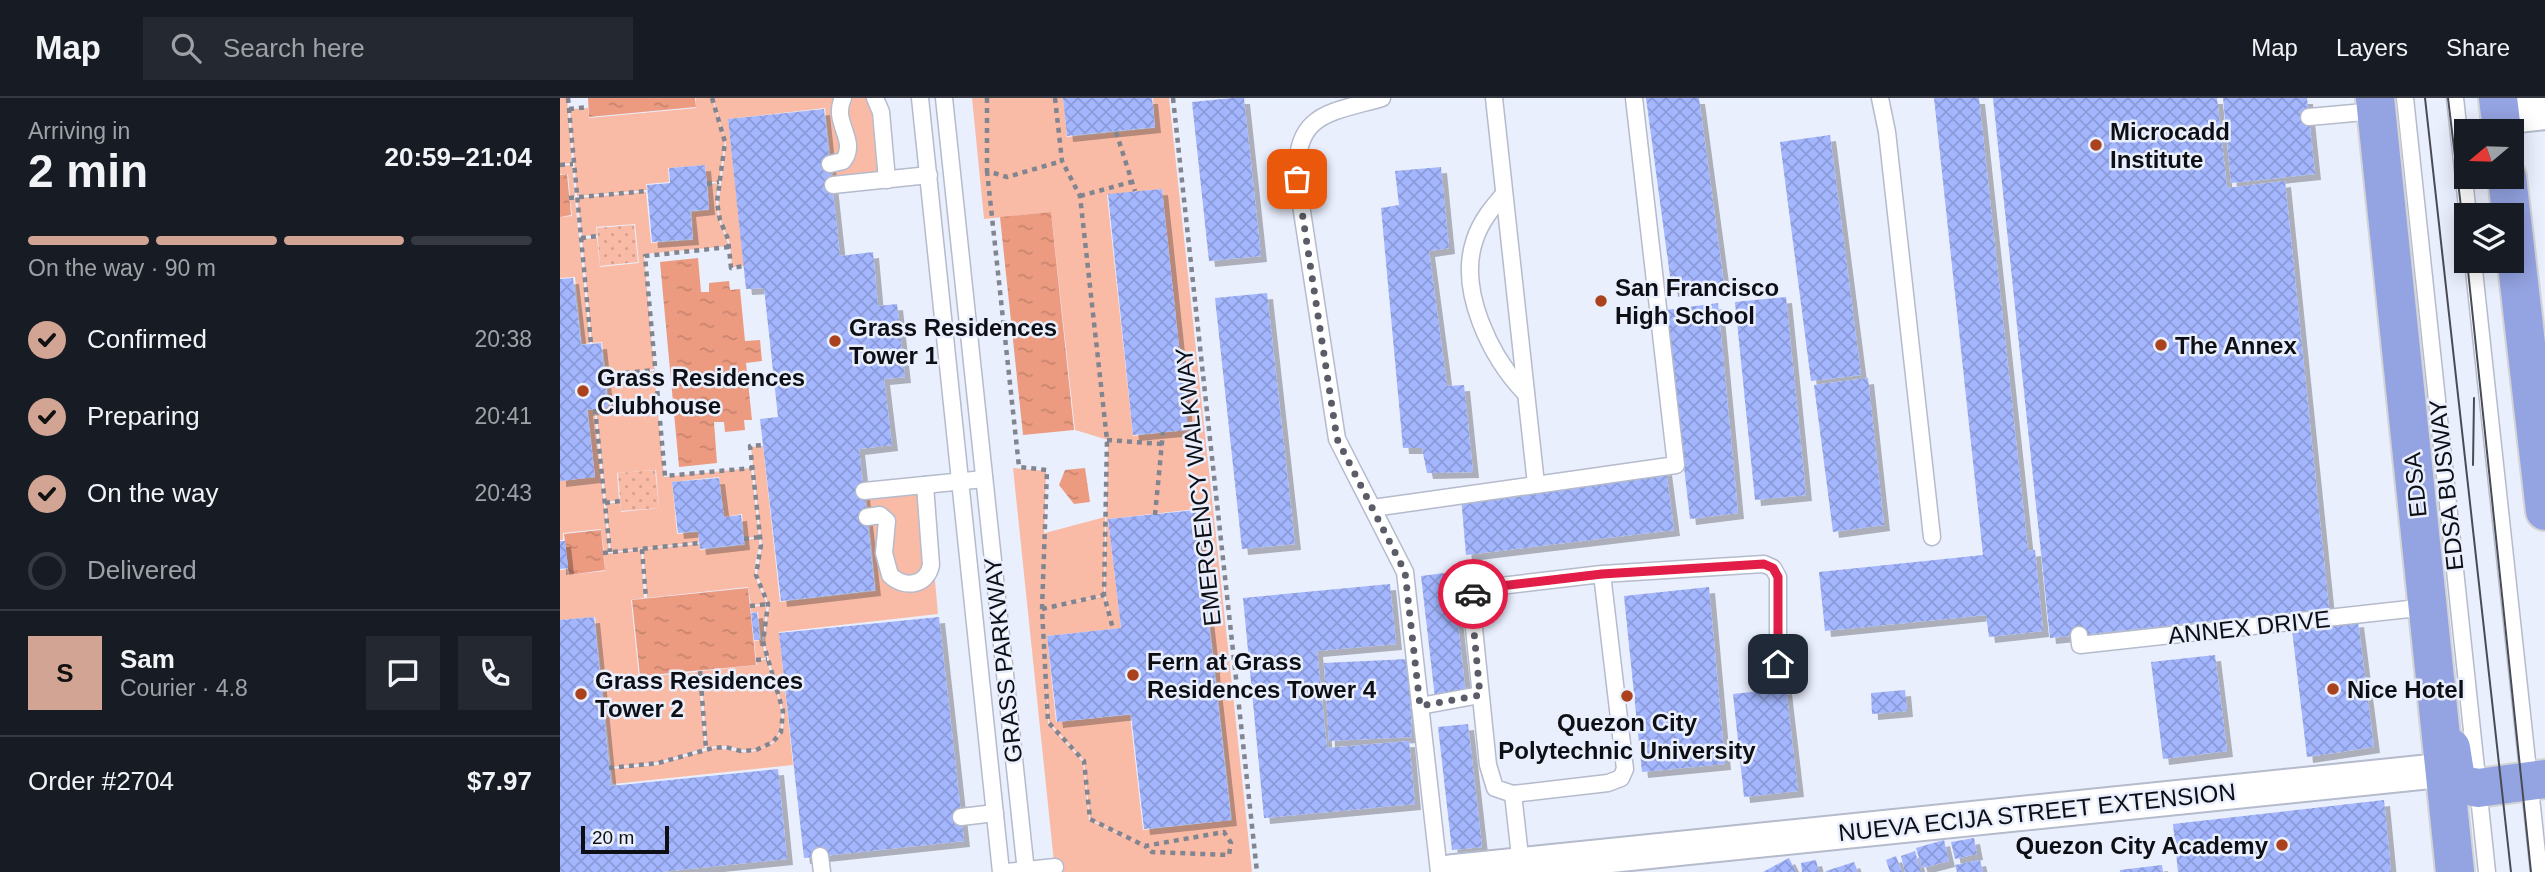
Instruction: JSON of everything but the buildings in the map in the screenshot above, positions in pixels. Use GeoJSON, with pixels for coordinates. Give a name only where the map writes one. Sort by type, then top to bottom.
{"type":"FeatureCollection","features":[{"type":"Feature","properties":{"kind":"highway","name":"EDSA"},"geometry":{"type":"LineString","coordinates":[[2385,101],[2427,607],[2455,872]]}},
{"type":"Feature","properties":{"kind":"highway"},"geometry":{"type":"LineString","coordinates":[[2385,101],[2453,766],[2458,781],[2479,793]]}},
{"type":"Feature","properties":{"kind":"highway"},"geometry":{"type":"LineString","coordinates":[[2508,189],[2545,511]]}},
{"type":"Feature","properties":{"kind":"highway"},"geometry":{"type":"LineString","coordinates":[[2451,826],[2465,804],[2479,793],[2538,788]]}},
{"type":"Feature","properties":{"kind":"street"},"geometry":{"type":"LineString","coordinates":[[2500,115],[2545,110]]}},
{"type":"Feature","properties":{"kind":"street","name":"NUEVA ECIJA STREET EXTENSION"},"geometry":{"type":"LineString","coordinates":[[1450,872],[1521,865],[1638,863],[2445,771]]}},
{"type":"Feature","properties":{"kind":"lane"},"geometry":{"type":"LineString","coordinates":[[830,164],[844,161],[849,149],[839,120],[843,98]]}},
{"type":"Feature","properties":{"kind":"lane"},"geometry":{"type":"LineString","coordinates":[[875,98],[881,112],[887,180]]}},
{"type":"Feature","properties":{"kind":"lane","name":"GRASS PARKWAY"},"geometry":{"type":"LineString","coordinates":[[920,98],[995,821],[1003,871],[1025,870],[944,98]]}},
{"type":"Feature","properties":{"kind":"lane"},"geometry":{"type":"LineString","coordinates":[[1382,98],[1324,114],[1304,134],[1296,163],[1337,439],[1405,572],[1439,872]]}},
{"type":"Feature","properties":{"kind":"lane"},"geometry":{"type":"LineString","coordinates":[[1494,98],[1536,484]]}},
{"type":"Feature","properties":{"kind":"lane"},"geometry":{"type":"LineString","coordinates":[[1373,508],[1676,465],[1634,98]]}},
{"type":"Feature","properties":{"kind":"lane"},"geometry":{"type":"LineString","coordinates":[[1880,98],[1887,132],[1932,537]]}},
{"type":"Feature","properties":{"kind":"lane"},"geometry":{"type":"LineString","coordinates":[[2455,98],[2467,203]]}},
{"type":"Feature","properties":{"kind":"lane"},"geometry":{"type":"LineString","coordinates":[[2309,117],[2385,101]]}},
{"type":"Feature","properties":{"kind":"lane"},"geometry":{"type":"LineString","coordinates":[[832,186],[928,173],[947,166],[950,158]]}},
{"type":"Feature","properties":{"kind":"lane"},"geometry":{"type":"LineString","coordinates":[[928,173],[933,176],[947,174],[953,184]]}},
{"type":"Feature","properties":{"kind":"lane"},"geometry":{"type":"LineString","coordinates":[[1504,194],[1482,222],[1474,242],[1472,284],[1476,309],[1488,339],[1501,365],[1526,394]]}},
{"type":"Feature","properties":{"kind":"lane","name":"EDSA BUSWAY"},"geometry":{"type":"LineString","coordinates":[[2474,273],[2538,788],[2539,872]]}},
{"type":"Feature","properties":{"kind":"lane"},"geometry":{"type":"LineString","coordinates":[[946,333],[968,330]]}},
{"type":"Feature","properties":{"kind":"lane"},"geometry":{"type":"LineString","coordinates":[[864,491],[984,479]]}},
{"type":"Feature","properties":{"kind":"lane"},"geometry":{"type":"LineString","coordinates":[[867,517],[880,515],[887,521],[884,553],[890,575],[902,584],[920,582],[928,574],[931,565],[925,485]]}},
{"type":"Feature","properties":{"kind":"lane"},"geometry":{"type":"LineString","coordinates":[[1602,574],[1625,769],[1621,778],[1608,783],[1513,794],[1495,788],[1488,765],[1471,600],[1474,593],[1483,588],[1602,574],[1764,564],[1773,568],[1778,577],[1778,664]]}},
{"type":"Feature","properties":{"kind":"lane","name":"ANNEX DRIVE"},"geometry":{"type":"LineString","coordinates":[[2079,635],[2080,645],[2427,607]]}},
{"type":"Feature","properties":{"kind":"lane"},"geometry":{"type":"LineString","coordinates":[[1420,706],[1480,695]]}},
{"type":"Feature","properties":{"kind":"lane"},"geometry":{"type":"LineString","coordinates":[[2479,793],[2487,872]]}},
{"type":"Feature","properties":{"kind":"lane"},"geometry":{"type":"LineString","coordinates":[[1513,794],[1521,865]]}},
{"type":"Feature","properties":{"kind":"lane"},"geometry":{"type":"LineString","coordinates":[[961,817],[995,821],[1004,839],[1015,839],[1021,829]]}},
{"type":"Feature","properties":{"kind":"lane"},"geometry":{"type":"LineString","coordinates":[[1025,870],[1055,867]]}},
{"type":"Feature","properties":{"kind":"path"},"geometry":{"type":"LineString","coordinates":[[568,98],[591,344]]}},
{"type":"Feature","properties":{"kind":"path"},"geometry":{"type":"LineString","coordinates":[[712,98],[725,142],[718,211],[732,268],[744,266]]}},
{"type":"Feature","properties":{"kind":"path"},"geometry":{"type":"LineString","coordinates":[[987,98],[987,171],[1018,467],[1047,470],[1042,609],[1048,722],[1084,761],[1090,819],[1152,852],[1229,855],[1231,843],[1224,832],[1145,846]]}},
{"type":"Feature","properties":{"kind":"path"},"geometry":{"type":"LineString","coordinates":[[1055,98],[1062,161],[1080,196],[1107,440],[1104,596],[1113,629]]}},
{"type":"Feature","properties":{"kind":"path","name":"EMERGENCY WALKWAY"},"geometry":{"type":"LineString","coordinates":[[1173,98],[1257,872]]}},
{"type":"Feature","properties":{"kind":"path"},"geometry":{"type":"LineString","coordinates":[[569,109],[588,107]]}},
{"type":"Feature","properties":{"kind":"path"},"geometry":{"type":"LineString","coordinates":[[1116,132],[1135,191]]}},
{"type":"Feature","properties":{"kind":"path"},"geometry":{"type":"LineString","coordinates":[[987,171],[1007,177],[1062,161]]}},
{"type":"Feature","properties":{"kind":"path"},"geometry":{"type":"LineString","coordinates":[[560,165],[573,164]]}},
{"type":"Feature","properties":{"kind":"path"},"geometry":{"type":"LineString","coordinates":[[707,184],[719,182]]}},
{"type":"Feature","properties":{"kind":"path"},"geometry":{"type":"LineString","coordinates":[[1080,196],[1131,182]]}},
{"type":"Feature","properties":{"kind":"path"},"geometry":{"type":"LineString","coordinates":[[569,198],[647,191]]}},
{"type":"Feature","properties":{"kind":"path"},"geometry":{"type":"LineString","coordinates":[[581,238],[598,236]]}},
{"type":"Feature","properties":{"kind":"path"},"geometry":{"type":"LineString","coordinates":[[729,247],[645,256],[665,476],[752,468]]}},
{"type":"Feature","properties":{"kind":"path"},"geometry":{"type":"LineString","coordinates":[[605,375],[655,370]]}},
{"type":"Feature","properties":{"kind":"path"},"geometry":{"type":"LineString","coordinates":[[594,409],[610,552]]}},
{"type":"Feature","properties":{"kind":"path"},"geometry":{"type":"LineString","coordinates":[[1155,514],[1163,432]]}},
{"type":"Feature","properties":{"kind":"path"},"geometry":{"type":"LineString","coordinates":[[1107,440],[1162,444]]}},
{"type":"Feature","properties":{"kind":"path"},"geometry":{"type":"LineString","coordinates":[[609,768],[658,764],[706,749],[724,747],[752,751],[765,747],[783,727],[783,711],[767,659],[764,629],[768,604],[756,575],[760,537],[750,446],[763,445]]}},
{"type":"Feature","properties":{"kind":"path"},"geometry":{"type":"LineString","coordinates":[[605,503],[620,501]]}},
{"type":"Feature","properties":{"kind":"path"},"geometry":{"type":"LineString","coordinates":[[744,539],[760,537]]}},
{"type":"Feature","properties":{"kind":"path"},"geometry":{"type":"LineString","coordinates":[[603,553],[699,543]]}},
{"type":"Feature","properties":{"kind":"path"},"geometry":{"type":"LineString","coordinates":[[642,549],[646,598]]}},
{"type":"Feature","properties":{"kind":"path"},"geometry":{"type":"LineString","coordinates":[[1042,609],[1104,596]]}},
{"type":"Feature","properties":{"kind":"path"},"geometry":{"type":"LineString","coordinates":[[750,606],[768,604]]}},
{"type":"Feature","properties":{"kind":"path"},"geometry":{"type":"LineString","coordinates":[[756,660],[767,659]]}},
{"type":"Feature","properties":{"kind":"path"},"geometry":{"type":"LineString","coordinates":[[699,671],[706,749]]}},
{"type":"Feature","properties":{"kind":"shaded area"},"geometry":{"type":"Polygon","coordinates":[[[560,98],[567,98],[572,163],[560,164],[560,98]]]}},
{"type":"Feature","properties":{"kind":"shaded area"},"geometry":{"type":"Polygon","coordinates":[[[696,98],[712,98],[725,141],[719,182],[707,182],[705,165],[668,168],[669,182],[646,184],[647,190],[577,196],[570,109],[588,108],[589,118],[696,108],[696,98]]]}},
{"type":"Feature","properties":{"kind":"shaded area"},"geometry":{"type":"Polygon","coordinates":[[[713,98],[839,98],[846,146],[831,161],[825,108],[728,119],[744,266],[732,267],[730,243],[718,208],[726,144],[713,98]]]}},
{"type":"Feature","properties":{"kind":"shaded area"},"geometry":{"type":"Polygon","coordinates":[[[847,98],[871,98],[874,101],[884,178],[834,183],[832,167],[840,166],[847,98]]]}},
{"type":"Feature","properties":{"kind":"shaded area"},"geometry":{"type":"Polygon","coordinates":[[[972,98],[1063,98],[1067,137],[1155,128],[1153,98],[1169,98],[1252,872],[1055,872],[1013,468],[1046,471],[1044,540],[1045,533],[1105,517],[1104,595],[1051,607],[1104,596],[1111,622],[1105,595],[1108,440],[1075,430],[1051,212],[984,219],[972,98]],[[1162,189],[1107,195],[1133,436],[1188,430],[1162,189]],[[1197,509],[1108,519],[1121,628],[1047,636],[1056,722],[1130,715],[1143,830],[1232,820],[1197,509]],[[1046,677],[1048,723],[1083,762],[1089,820],[1138,843],[1090,819],[1084,761],[1049,722],[1046,677]]]}},
{"type":"Feature","properties":{"kind":"shaded area"},"geometry":{"type":"Polygon","coordinates":[[[572,165],[575,197],[570,197],[568,174],[560,174],[560,166],[572,165]]]}},
{"type":"Feature","properties":{"kind":"shaded area"},"geometry":{"type":"Polygon","coordinates":[[[718,183],[718,218],[729,246],[644,254],[654,369],[606,374],[602,342],[592,343],[582,239],[597,238],[600,267],[639,263],[635,224],[596,227],[597,235],[582,236],[577,198],[646,192],[651,243],[693,240],[692,212],[709,210],[708,184],[718,183]]]}},
{"type":"Feature","properties":{"kind":"shaded area"},"geometry":{"type":"Polygon","coordinates":[[[570,199],[575,199],[590,343],[582,344],[575,277],[560,278],[560,217],[572,216],[570,199]]]}},
{"type":"Feature","properties":{"kind":"shaded area"},"geometry":{"type":"Polygon","coordinates":[[[634,225],[638,262],[600,266],[597,228],[634,225]]]}},
{"type":"Feature","properties":{"kind":"shaded area"},"geometry":{"type":"Polygon","coordinates":[[[654,371],[664,477],[751,468],[759,537],[744,538],[742,514],[724,517],[719,477],[672,482],[677,534],[698,532],[699,542],[611,552],[606,504],[620,502],[621,512],[659,508],[656,470],[617,473],[619,500],[606,502],[596,409],[609,407],[606,376],[654,371]]]}},
{"type":"Feature","properties":{"kind":"shaded area"},"geometry":{"type":"Polygon","coordinates":[[[588,410],[594,410],[609,552],[604,552],[601,529],[563,533],[563,540],[560,540],[560,481],[595,477],[588,410]]]}},
{"type":"Feature","properties":{"kind":"shaded area"},"geometry":{"type":"Polygon","coordinates":[[[763,446],[780,602],[876,591],[869,520],[881,519],[893,583],[934,570],[938,614],[779,632],[793,765],[613,784],[611,769],[657,765],[715,748],[749,753],[772,744],[783,730],[784,713],[764,642],[769,606],[757,573],[762,546],[751,447],[763,446]]]}},
{"type":"Feature","properties":{"kind":"shaded area"},"geometry":{"type":"Polygon","coordinates":[[[655,470],[659,508],[621,511],[618,473],[655,470]]]}},
{"type":"Feature","properties":{"kind":"shaded area"},"geometry":{"type":"Polygon","coordinates":[[[922,488],[928,563],[915,580],[891,568],[891,535],[868,514],[866,493],[922,488]]]}},
{"type":"Feature","properties":{"kind":"shaded area"},"geometry":{"type":"Polygon","coordinates":[[[759,538],[755,571],[767,604],[751,605],[748,587],[647,598],[643,549],[699,544],[700,550],[745,545],[745,540],[759,538]]]}},
{"type":"Feature","properties":{"kind":"shaded area"},"geometry":{"type":"Polygon","coordinates":[[[641,550],[644,598],[631,600],[639,677],[698,672],[705,748],[659,762],[611,767],[595,617],[560,620],[560,570],[567,569],[568,575],[605,571],[604,554],[641,550]]]}},
{"type":"Feature","properties":{"kind":"shaded area"},"geometry":{"type":"Polygon","coordinates":[[[767,605],[762,642],[766,658],[756,659],[754,641],[761,640],[758,612],[751,612],[751,607],[767,605]]]}},
{"type":"Feature","properties":{"kind":"shaded area"},"geometry":{"type":"Polygon","coordinates":[[[766,659],[781,714],[777,737],[767,745],[751,750],[722,746],[707,748],[701,671],[757,665],[757,661],[766,659]]]}},
{"type":"Feature","properties":{"kind":"water"},"geometry":{"type":"Polygon","coordinates":[[[588,98],[695,98],[696,107],[589,117],[588,98]]]}},
{"type":"Feature","properties":{"kind":"water"},"geometry":{"type":"Polygon","coordinates":[[[567,174],[571,215],[560,217],[560,175],[567,174]]]}},
{"type":"Feature","properties":{"kind":"water"},"geometry":{"type":"Polygon","coordinates":[[[1051,212],[1074,430],[1023,435],[1000,217],[1051,212]]]}},
{"type":"Feature","properties":{"kind":"water"},"geometry":{"type":"Polygon","coordinates":[[[698,258],[701,292],[709,292],[709,283],[729,281],[730,290],[740,289],[745,341],[760,340],[762,361],[746,363],[752,420],[744,420],[745,430],[725,432],[724,422],[714,422],[717,463],[679,467],[660,262],[698,258]]]}},
{"type":"Feature","properties":{"kind":"water"},"geometry":{"type":"Polygon","coordinates":[[[1085,468],[1090,502],[1074,504],[1059,485],[1065,470],[1085,468]]]}},
{"type":"Feature","properties":{"kind":"water"},"geometry":{"type":"Polygon","coordinates":[[[601,530],[605,570],[569,575],[564,534],[601,530]]]}},
{"type":"Feature","properties":{"kind":"water"},"geometry":{"type":"Polygon","coordinates":[[[748,588],[756,665],[640,676],[632,600],[748,588]]]}},
{"type":"Feature","properties":{"kind":"tram line"},"geometry":{"type":"LineString","coordinates":[[2425,98],[2511,872]]}},
{"type":"Feature","properties":{"kind":"tram line"},"geometry":{"type":"LineString","coordinates":[[2448,98],[2461,203]]}},
{"type":"Feature","properties":{"kind":"tram line"},"geometry":{"type":"LineString","coordinates":[[2468,273],[2531,872]]}},
{"type":"Feature","properties":{"kind":"tram line"},"geometry":{"type":"LineString","coordinates":[[2473,465],[2474,398]]}},
{"type":"Feature","properties":{"kind":"way so far"},"geometry":{"type":"LineString","coordinates":[[1297,179],[1337,439],[1405,572],[1420,706],[1480,695],[1471,600],[1473,594]]}},
{"type":"Feature","properties":{"kind":"place","name":"Microcadd Institute"},"geometry":{"type":"Point","coordinates":[2096,145]}},
{"type":"Feature","properties":{"kind":"place","name":"San Francisco High School"},"geometry":{"type":"Point","coordinates":[1601,301]}},
{"type":"Feature","properties":{"kind":"place","name":"Grass Residences Tower 1"},"geometry":{"type":"Point","coordinates":[835,341]}},
{"type":"Feature","properties":{"kind":"place","name":"The Annex"},"geometry":{"type":"Point","coordinates":[2161,345]}},
{"type":"Feature","properties":{"kind":"place","name":"Grass Residences Clubhouse"},"geometry":{"type":"Point","coordinates":[583,391]}},
{"type":"Feature","properties":{"kind":"place","name":"Fern at Grass Residences Tower 4"},"geometry":{"type":"Point","coordinates":[1133,675]}},
{"type":"Feature","properties":{"kind":"place","name":"Nice Hotel"},"geometry":{"type":"Point","coordinates":[2333,689]}},
{"type":"Feature","properties":{"kind":"place","name":"Grass Residences Tower 2"},"geometry":{"type":"Point","coordinates":[581,694]}},
{"type":"Feature","properties":{"kind":"place","name":"Quezon City Polytechnic University"},"geometry":{"type":"Point","coordinates":[1627,696]}},
{"type":"Feature","properties":{"kind":"place","name":"Quezon City Academy"},"geometry":{"type":"Point","coordinates":[2282,845]}},
{"type":"Feature","properties":{"kind":"route"},"geometry":{"type":"LineString","coordinates":[[1473,594],[1483,588],[1602,574],[1764,564],[1773,568],[1778,577],[1778,664]]}}]}
